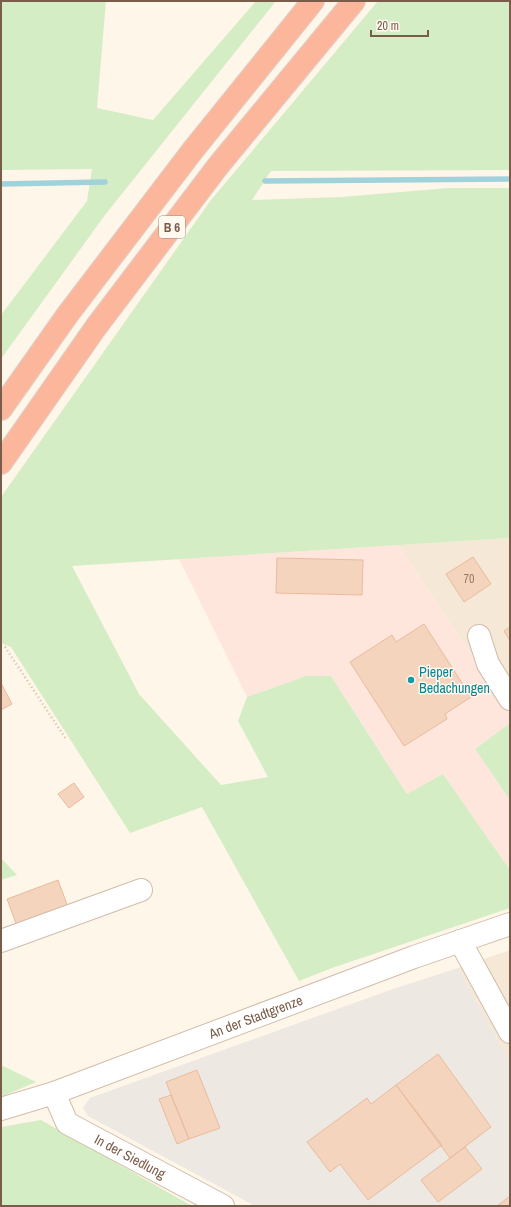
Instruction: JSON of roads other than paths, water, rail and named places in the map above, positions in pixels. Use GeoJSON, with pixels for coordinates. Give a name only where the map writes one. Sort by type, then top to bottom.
{"type":"FeatureCollection","features":[{"type":"Feature","properties":{"kind":"highway","name":"B 6"},"geometry":{"type":"LineString","coordinates":[[1,409],[68,314],[173,175],[313,1]]}},
{"type":"Feature","properties":{"kind":"highway","name":"B 6"},"geometry":{"type":"LineString","coordinates":[[1,463],[96,328],[218,166],[354,1]]}},
{"type":"Feature","properties":{"kind":"street"},"geometry":{"type":"LineString","coordinates":[[479,636],[488,664],[510,699]]}},
{"type":"Feature","properties":{"kind":"street"},"geometry":{"type":"LineString","coordinates":[[1,941],[141,890]]}},
{"type":"Feature","properties":{"kind":"street","name":"An der Stadtgrenze"},"geometry":{"type":"LineString","coordinates":[[1,1109],[54,1093],[414,957],[510,924]]}},
{"type":"Feature","properties":{"kind":"street"},"geometry":{"type":"LineString","coordinates":[[460,941],[510,1032]]}},
{"type":"Feature","properties":{"kind":"street","name":"In der Siedlung"},"geometry":{"type":"LineString","coordinates":[[54,1093],[67,1123],[223,1206]]}},
{"type":"Feature","properties":{"kind":"waterway"},"geometry":{"type":"LineString","coordinates":[[265,181],[510,179]]}},
{"type":"Feature","properties":{"kind":"waterway"},"geometry":{"type":"LineString","coordinates":[[1,184],[105,182]]}},
{"type":"Feature","properties":{"kind":"place","name":"Pieper Bedachungen"},"geometry":{"type":"Point","coordinates":[411,680]}}]}
